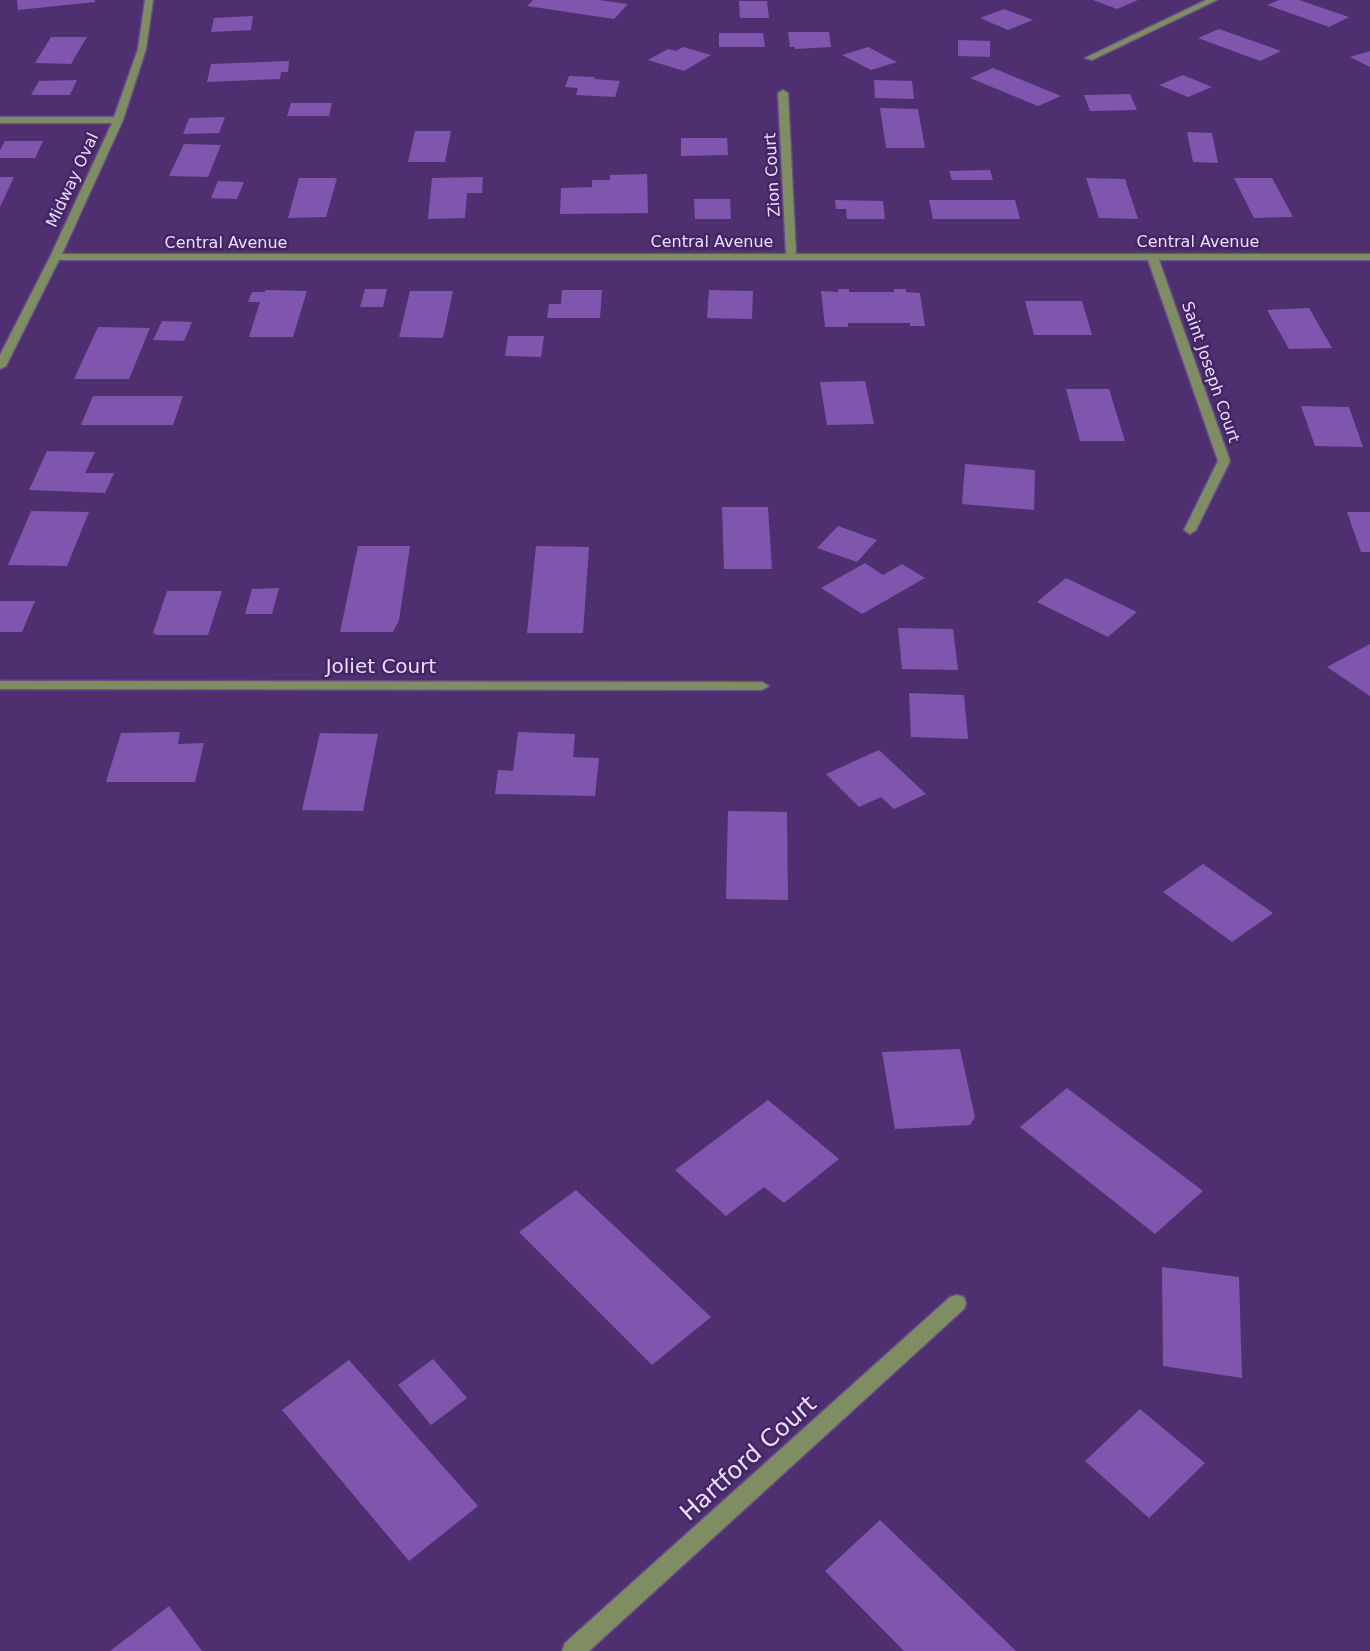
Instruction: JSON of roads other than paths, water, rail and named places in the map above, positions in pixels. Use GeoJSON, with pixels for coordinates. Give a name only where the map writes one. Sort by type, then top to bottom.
{"type":"FeatureCollection","features":[{"type":"Feature","properties":{"kind":"street","name":"Midway Oval"},"geometry":{"type":"LineString","coordinates":[[0,366],[55,257],[117,120],[142,49],[149,0]]}},
{"type":"Feature","properties":{"kind":"street"},"geometry":{"type":"LineString","coordinates":[[1089,58],[1214,0]]}},
{"type":"Feature","properties":{"kind":"street","name":"Zion Court"},"geometry":{"type":"LineString","coordinates":[[783,93],[791,256]]}},
{"type":"Feature","properties":{"kind":"street"},"geometry":{"type":"LineString","coordinates":[[0,120],[117,120]]}},
{"type":"Feature","properties":{"kind":"street","name":"Saint Joseph Court"},"geometry":{"type":"LineString","coordinates":[[1152,256],[1224,461],[1190,530]]}},
{"type":"Feature","properties":{"kind":"street","name":"Central Avenue"},"geometry":{"type":"LineString","coordinates":[[55,257],[1370,257]]}},
{"type":"Feature","properties":{"kind":"street","name":"Joliet Court"},"geometry":{"type":"LineString","coordinates":[[0,685],[762,686]]}},
{"type":"Feature","properties":{"kind":"street","name":"Hartford Court"},"geometry":{"type":"LineString","coordinates":[[573,1651],[957,1303]]}}]}
